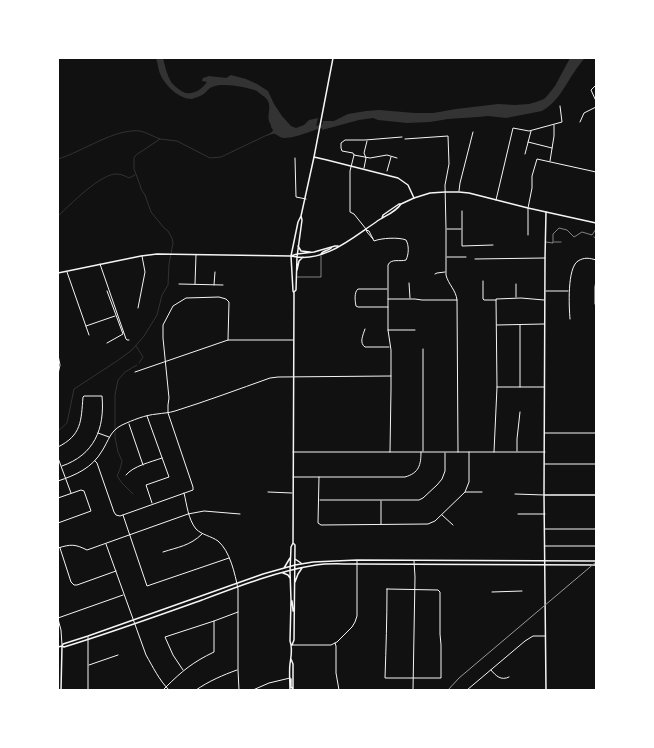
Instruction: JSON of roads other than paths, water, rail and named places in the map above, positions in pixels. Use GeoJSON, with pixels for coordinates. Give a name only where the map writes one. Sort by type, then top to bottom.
{"type":"FeatureCollection","features":[{"type":"Feature","properties":{"kind":"main road"},"geometry":{"type":"LineString","coordinates":[[292,645],[290,641],[290,567],[291,547],[293,543],[292,452],[294,293],[292,256],[298,222],[301,216],[314,157],[321,114],[333,58]]}},
{"type":"Feature","properties":{"kind":"main road"},"geometry":{"type":"LineString","coordinates":[[314,157],[400,179],[410,188],[414,198]]}},
{"type":"Feature","properties":{"kind":"main road"},"geometry":{"type":"LineString","coordinates":[[58,273],[157,254],[303,257],[321,254],[335,249],[347,242],[382,218],[383,215],[389,210],[399,204],[430,193],[445,191],[459,192],[596,223]]}},
{"type":"Feature","properties":{"kind":"main road"},"geometry":{"type":"LineString","coordinates":[[546,212],[544,464],[546,690]]}},
{"type":"Feature","properties":{"kind":"main road"},"geometry":{"type":"LineString","coordinates":[[294,293],[296,290],[297,254],[302,220],[301,216]]}},
{"type":"Feature","properties":{"kind":"main road"},"geometry":{"type":"LineString","coordinates":[[298,241],[298,247],[300,250],[312,253]]}},
{"type":"Feature","properties":{"kind":"main road"},"geometry":{"type":"LineString","coordinates":[[292,256],[297,254],[312,253],[338,246]]}},
{"type":"Feature","properties":{"kind":"main road"},"geometry":{"type":"LineString","coordinates":[[321,254],[332,247]]}},
{"type":"Feature","properties":{"kind":"main road"},"geometry":{"type":"LineString","coordinates":[[296,277],[299,262],[303,257]]}},
{"type":"Feature","properties":{"kind":"main road"},"geometry":{"type":"LineString","coordinates":[[544,495],[596,495]]}},
{"type":"Feature","properties":{"kind":"main road"},"geometry":{"type":"LineString","coordinates":[[290,690],[290,663],[294,640],[295,545],[293,543]]}},
{"type":"Feature","properties":{"kind":"main road"},"geometry":{"type":"LineString","coordinates":[[283,569],[291,556]]}},
{"type":"Feature","properties":{"kind":"main road"},"geometry":{"type":"LineString","coordinates":[[295,559],[303,564]]}},
{"type":"Feature","properties":{"kind":"main road"},"geometry":{"type":"LineString","coordinates":[[62,646],[63,644],[237,583],[295,565],[319,561],[357,560],[596,565]]}},
{"type":"Feature","properties":{"kind":"main road"},"geometry":{"type":"LineString","coordinates":[[58,647],[64,647],[88,640],[273,574],[323,564],[596,561]]}},
{"type":"Feature","properties":{"kind":"main road"},"geometry":{"type":"LineString","coordinates":[[294,584],[298,574],[303,568]]}},
{"type":"Feature","properties":{"kind":"main road"},"geometry":{"type":"LineString","coordinates":[[281,572],[288,575],[291,581]]}},
{"type":"Feature","properties":{"kind":"main road"},"geometry":{"type":"LineString","coordinates":[[291,600],[294,611]]}},
{"type":"Feature","properties":{"kind":"main road"},"geometry":{"type":"LineString","coordinates":[[291,612],[294,622]]}},
{"type":"Feature","properties":{"kind":"main road"},"geometry":{"type":"LineString","coordinates":[[62,646],[62,690]]}},
{"type":"Feature","properties":{"kind":"main road"},"geometry":{"type":"LineString","coordinates":[[291,659],[293,664],[293,689]]}},
{"type":"Feature","properties":{"kind":"main road"},"geometry":{"type":"LineString","coordinates":[[290,678],[291,687],[293,689]]}},
{"type":"Feature","properties":{"kind":"street"},"geometry":{"type":"LineString","coordinates":[[596,85],[591,90],[596,101]]}},
{"type":"Feature","properties":{"kind":"street"},"geometry":{"type":"LineString","coordinates":[[496,200],[513,128],[527,131],[562,122],[560,106]]}},
{"type":"Feature","properties":{"kind":"street"},"geometry":{"type":"LineString","coordinates":[[580,122],[584,113],[596,107]]}},
{"type":"Feature","properties":{"kind":"street"},"geometry":{"type":"LineString","coordinates":[[550,162],[553,148],[554,124]]}},
{"type":"Feature","properties":{"kind":"street"},"geometry":{"type":"LineString","coordinates":[[525,154],[531,130]]}},
{"type":"Feature","properties":{"kind":"street"},"geometry":{"type":"LineString","coordinates":[[459,192],[460,182],[473,132]]}},
{"type":"Feature","properties":{"kind":"street"},"geometry":{"type":"LineString","coordinates":[[405,139],[448,136],[449,164],[445,185],[446,272],[447,279],[455,292],[457,300],[458,452]]}},
{"type":"Feature","properties":{"kind":"street"},"geometry":{"type":"LineString","coordinates":[[397,158],[387,155],[366,158],[354,155],[353,153],[340,148],[342,141],[345,140],[402,137]]}},
{"type":"Feature","properties":{"kind":"street"},"geometry":{"type":"LineString","coordinates":[[364,169],[366,158],[364,153],[367,140]]}},
{"type":"Feature","properties":{"kind":"street"},"geometry":{"type":"LineString","coordinates":[[528,142],[553,148]]}},
{"type":"Feature","properties":{"kind":"street"},"geometry":{"type":"LineString","coordinates":[[354,155],[350,171],[350,212],[354,214],[374,241],[380,239],[402,238],[408,243],[408,254],[406,260],[392,260],[389,263],[388,330],[391,376],[390,452]]}},
{"type":"Feature","properties":{"kind":"street"},"geometry":{"type":"LineString","coordinates":[[387,171],[391,156]]}},
{"type":"Feature","properties":{"kind":"street"},"geometry":{"type":"LineString","coordinates":[[295,158],[296,197],[305,199]]}},
{"type":"Feature","properties":{"kind":"street"},"geometry":{"type":"LineString","coordinates":[[528,235],[528,208],[532,188],[532,176],[537,159],[596,172]]}},
{"type":"Feature","properties":{"kind":"street"},"geometry":{"type":"LineString","coordinates":[[462,211],[462,246],[493,246]]}},
{"type":"Feature","properties":{"kind":"street"},"geometry":{"type":"LineString","coordinates":[[446,229],[462,229]]}},
{"type":"Feature","properties":{"kind":"street"},"geometry":{"type":"LineString","coordinates":[[195,284],[196,254]]}},
{"type":"Feature","properties":{"kind":"street"},"geometry":{"type":"LineString","coordinates":[[138,308],[145,272],[142,256]]}},
{"type":"Feature","properties":{"kind":"street"},"geometry":{"type":"LineString","coordinates":[[446,256],[466,257]]}},
{"type":"Feature","properties":{"kind":"street"},"geometry":{"type":"LineString","coordinates":[[475,259],[545,258]]}},
{"type":"Feature","properties":{"kind":"street"},"geometry":{"type":"LineString","coordinates":[[570,319],[569,291],[576,262],[585,258],[596,260]]}},
{"type":"Feature","properties":{"kind":"street"},"geometry":{"type":"LineString","coordinates":[[100,264],[126,339],[129,340]]}},
{"type":"Feature","properties":{"kind":"street"},"geometry":{"type":"LineString","coordinates":[[66,271],[89,335]]}},
{"type":"Feature","properties":{"kind":"street"},"geometry":{"type":"LineString","coordinates":[[214,285],[215,272]]}},
{"type":"Feature","properties":{"kind":"street"},"geometry":{"type":"LineString","coordinates":[[435,274],[446,272]]}},
{"type":"Feature","properties":{"kind":"street"},"geometry":{"type":"LineString","coordinates":[[595,304],[594,287],[596,280]]}},
{"type":"Feature","properties":{"kind":"street"},"geometry":{"type":"LineString","coordinates":[[482,281],[484,300],[516,298],[545,300]]}},
{"type":"Feature","properties":{"kind":"street"},"geometry":{"type":"LineString","coordinates":[[409,283],[410,299]]}},
{"type":"Feature","properties":{"kind":"street"},"geometry":{"type":"LineString","coordinates":[[179,284],[223,285]]}},
{"type":"Feature","properties":{"kind":"street"},"geometry":{"type":"LineString","coordinates":[[516,284],[516,298]]}},
{"type":"Feature","properties":{"kind":"street"},"geometry":{"type":"LineString","coordinates":[[388,289],[358,288],[356,291],[355,304],[358,307],[388,307]]}},
{"type":"Feature","properties":{"kind":"street"},"geometry":{"type":"LineString","coordinates":[[545,290],[569,291]]}},
{"type":"Feature","properties":{"kind":"street"},"geometry":{"type":"LineString","coordinates":[[107,291],[123,334],[107,343]]}},
{"type":"Feature","properties":{"kind":"street"},"geometry":{"type":"LineString","coordinates":[[95,461],[116,515],[120,516],[193,490],[168,413],[170,398],[162,338],[163,325],[174,306],[186,298],[219,297],[226,299],[229,302],[228,340]]}},
{"type":"Feature","properties":{"kind":"street"},"geometry":{"type":"LineString","coordinates":[[388,299],[457,300]]}},
{"type":"Feature","properties":{"kind":"street"},"geometry":{"type":"LineString","coordinates":[[494,452],[497,387],[496,299]]}},
{"type":"Feature","properties":{"kind":"street"},"geometry":{"type":"LineString","coordinates":[[86,326],[116,316]]}},
{"type":"Feature","properties":{"kind":"street"},"geometry":{"type":"LineString","coordinates":[[496,325],[545,324]]}},
{"type":"Feature","properties":{"kind":"street"},"geometry":{"type":"LineString","coordinates":[[520,325],[520,387]]}},
{"type":"Feature","properties":{"kind":"street"},"geometry":{"type":"LineString","coordinates":[[365,329],[362,340],[362,344],[364,346],[390,346]]}},
{"type":"Feature","properties":{"kind":"street"},"geometry":{"type":"LineString","coordinates":[[388,330],[415,330]]}},
{"type":"Feature","properties":{"kind":"street"},"geometry":{"type":"LineString","coordinates":[[135,372],[228,340],[294,340]]}},
{"type":"Feature","properties":{"kind":"street"},"geometry":{"type":"LineString","coordinates":[[293,477],[408,476],[414,473],[419,468],[422,452],[423,349]]}},
{"type":"Feature","properties":{"kind":"street"},"geometry":{"type":"LineString","coordinates":[[58,355],[60,365],[58,374]]}},
{"type":"Feature","properties":{"kind":"street"},"geometry":{"type":"LineString","coordinates":[[58,481],[78,473],[95,461],[109,437],[118,428],[128,422],[147,416],[158,413],[168,413],[270,378],[391,376]]}},
{"type":"Feature","properties":{"kind":"street"},"geometry":{"type":"LineString","coordinates":[[497,387],[545,387]]}},
{"type":"Feature","properties":{"kind":"street"},"geometry":{"type":"LineString","coordinates":[[58,447],[70,440],[78,429],[83,397],[85,395],[102,396],[102,418],[93,442],[85,453],[74,461],[62,466]]}},
{"type":"Feature","properties":{"kind":"street"},"geometry":{"type":"LineString","coordinates":[[517,452],[520,412]]}},
{"type":"Feature","properties":{"kind":"street"},"geometry":{"type":"LineString","coordinates":[[147,416],[169,477],[146,485],[152,504]]}},
{"type":"Feature","properties":{"kind":"street"},"geometry":{"type":"LineString","coordinates":[[128,422],[143,465]]}},
{"type":"Feature","properties":{"kind":"street"},"geometry":{"type":"LineString","coordinates":[[98,432],[109,437]]}},
{"type":"Feature","properties":{"kind":"street"},"geometry":{"type":"LineString","coordinates":[[545,433],[596,433]]}},
{"type":"Feature","properties":{"kind":"street"},"geometry":{"type":"LineString","coordinates":[[292,452],[545,452]]}},
{"type":"Feature","properties":{"kind":"street"},"geometry":{"type":"LineString","coordinates":[[319,500],[419,500],[439,482],[444,475],[445,452]]}},
{"type":"Feature","properties":{"kind":"street"},"geometry":{"type":"LineString","coordinates":[[319,477],[318,523],[321,525],[428,524],[435,521],[467,489],[469,482],[470,452]]}},
{"type":"Feature","properties":{"kind":"street"},"geometry":{"type":"LineString","coordinates":[[58,458],[71,493]]}},
{"type":"Feature","properties":{"kind":"street"},"geometry":{"type":"LineString","coordinates":[[126,475],[128,471],[163,458]]}},
{"type":"Feature","properties":{"kind":"street"},"geometry":{"type":"LineString","coordinates":[[544,464],[596,464]]}},
{"type":"Feature","properties":{"kind":"street"},"geometry":{"type":"LineString","coordinates":[[58,498],[84,490],[91,511],[58,523]]}},
{"type":"Feature","properties":{"kind":"street"},"geometry":{"type":"LineString","coordinates":[[268,492],[293,493]]}},
{"type":"Feature","properties":{"kind":"street"},"geometry":{"type":"LineString","coordinates":[[465,492],[482,492]]}},
{"type":"Feature","properties":{"kind":"street"},"geometry":{"type":"LineString","coordinates":[[184,493],[189,514],[195,527],[202,534],[218,541],[224,547],[229,557],[238,586],[239,690]]}},
{"type":"Feature","properties":{"kind":"street"},"geometry":{"type":"LineString","coordinates":[[515,494],[544,495]]}},
{"type":"Feature","properties":{"kind":"street"},"geometry":{"type":"LineString","coordinates":[[381,500],[381,525]]}},
{"type":"Feature","properties":{"kind":"street"},"geometry":{"type":"LineString","coordinates":[[116,571],[74,585],[59,548],[67,545],[73,545],[88,550],[189,514],[204,511],[240,514]]}},
{"type":"Feature","properties":{"kind":"street"},"geometry":{"type":"LineString","coordinates":[[123,514],[147,586],[229,557]]}},
{"type":"Feature","properties":{"kind":"street"},"geometry":{"type":"LineString","coordinates":[[441,514],[452,525]]}},
{"type":"Feature","properties":{"kind":"street"},"geometry":{"type":"LineString","coordinates":[[518,514],[545,514]]}},
{"type":"Feature","properties":{"kind":"street"},"geometry":{"type":"LineString","coordinates":[[545,529],[596,529]]}},
{"type":"Feature","properties":{"kind":"street"},"geometry":{"type":"LineString","coordinates":[[163,552],[190,544],[202,534]]}},
{"type":"Feature","properties":{"kind":"street"},"geometry":{"type":"LineString","coordinates":[[106,544],[146,655],[155,671],[169,690]]}},
{"type":"Feature","properties":{"kind":"street"},"geometry":{"type":"LineString","coordinates":[[545,546],[596,546]]}},
{"type":"Feature","properties":{"kind":"street"},"geometry":{"type":"LineString","coordinates":[[292,645],[328,646],[335,643],[352,627],[356,620],[357,607],[357,560]]}},
{"type":"Feature","properties":{"kind":"street"},"geometry":{"type":"LineString","coordinates":[[413,690],[415,589],[414,562]]}},
{"type":"Feature","properties":{"kind":"street"},"geometry":{"type":"LineString","coordinates":[[387,589],[415,589],[438,590],[440,592],[441,678],[385,678],[387,589]]}},
{"type":"Feature","properties":{"kind":"street"},"geometry":{"type":"LineString","coordinates":[[492,592],[522,591]]}},
{"type":"Feature","properties":{"kind":"street"},"geometry":{"type":"LineString","coordinates":[[62,646],[61,630],[58,618],[124,594]]}},
{"type":"Feature","properties":{"kind":"street"},"geometry":{"type":"LineString","coordinates":[[183,670],[173,655],[165,637],[214,621],[238,611]]}},
{"type":"Feature","properties":{"kind":"street"},"geometry":{"type":"LineString","coordinates":[[163,690],[183,670],[214,652],[214,621]]}},
{"type":"Feature","properties":{"kind":"street"},"geometry":{"type":"LineString","coordinates":[[88,636],[88,690]]}},
{"type":"Feature","properties":{"kind":"street"},"geometry":{"type":"LineString","coordinates":[[467,690],[529,638],[533,636],[545,636]]}},
{"type":"Feature","properties":{"kind":"street"},"geometry":{"type":"LineString","coordinates":[[335,643],[336,673],[339,690]]}},
{"type":"Feature","properties":{"kind":"street"},"geometry":{"type":"LineString","coordinates":[[88,665],[118,655]]}},
{"type":"Feature","properties":{"kind":"street"},"geometry":{"type":"LineString","coordinates":[[196,690],[214,679],[238,670]]}},
{"type":"Feature","properties":{"kind":"street"},"geometry":{"type":"LineString","coordinates":[[490,670],[500,679],[506,679],[509,677]]}},
{"type":"Feature","properties":{"kind":"street"},"geometry":{"type":"LineString","coordinates":[[253,690],[276,681],[290,678]]}},
{"type":"Feature","properties":{"kind":"lane"},"geometry":{"type":"LineString","coordinates":[[553,242],[554,234],[559,228],[567,230],[574,237],[582,232],[592,235],[596,229]]}},
{"type":"Feature","properties":{"kind":"lane"},"geometry":{"type":"LineString","coordinates":[[545,242],[562,242]]}},
{"type":"Feature","properties":{"kind":"lane"},"geometry":{"type":"LineString","coordinates":[[296,277],[321,277],[321,254]]}},
{"type":"Feature","properties":{"kind":"waterway"},"geometry":{"type":"LineString","coordinates":[[311,129],[326,125]]}},
{"type":"Feature","properties":{"kind":"waterway"},"geometry":{"type":"LineString","coordinates":[[58,159],[109,137],[130,131],[140,131],[160,139]]}},
{"type":"Feature","properties":{"kind":"waterway"},"geometry":{"type":"LineString","coordinates":[[58,431],[67,423],[74,389],[132,350],[144,336],[157,315],[162,295],[168,285],[169,264],[173,243],[172,238],[168,231],[151,212],[145,195],[141,189],[134,169],[134,158],[136,155],[160,139],[177,141],[210,158],[221,157],[267,135]]}},
{"type":"Feature","properties":{"kind":"waterway"},"geometry":{"type":"LineString","coordinates":[[58,216],[86,190],[110,175],[117,174],[129,178],[135,175]]}},
{"type":"Feature","properties":{"kind":"waterway"},"geometry":{"type":"LineString","coordinates":[[136,346],[143,357],[139,363]]}},
{"type":"Feature","properties":{"kind":"waterway"},"geometry":{"type":"LineString","coordinates":[[133,494],[117,476],[122,461],[118,452],[115,437],[115,395],[118,380],[125,372],[137,365]]}},
{"type":"Feature","properties":{"kind":"railway"},"geometry":{"type":"LineString","coordinates":[[448,690],[459,678],[596,562]]}}]}
